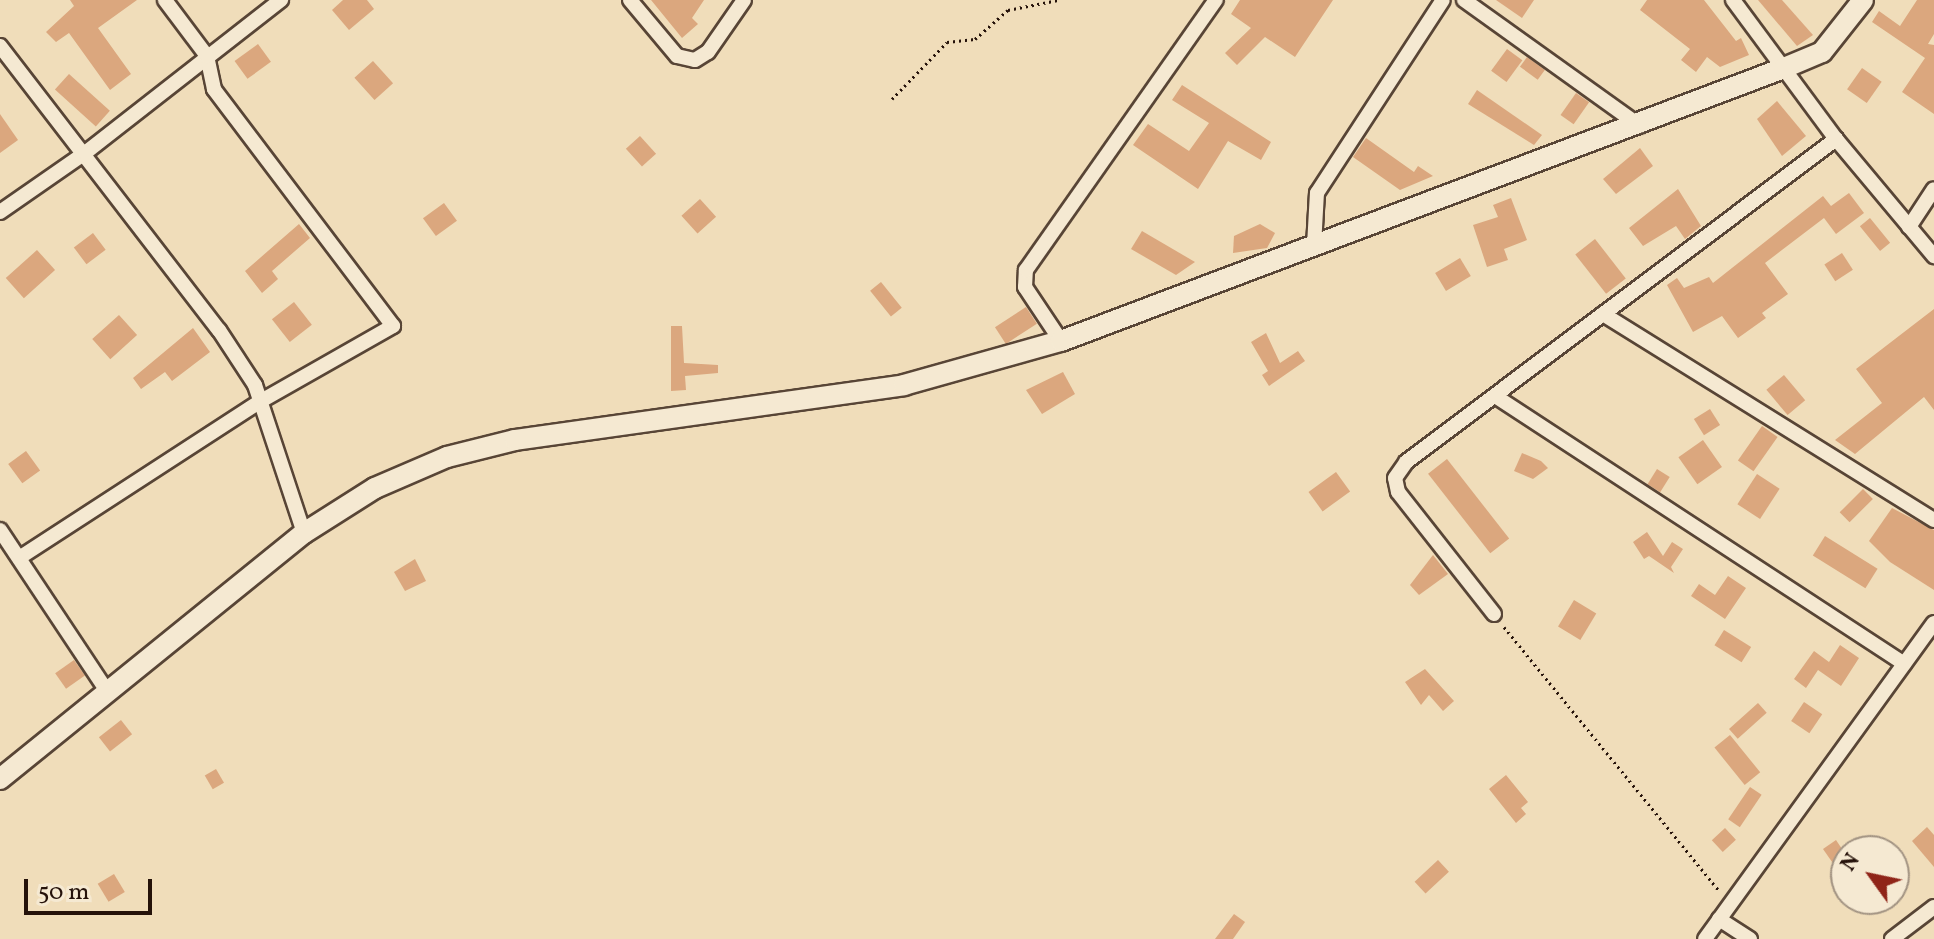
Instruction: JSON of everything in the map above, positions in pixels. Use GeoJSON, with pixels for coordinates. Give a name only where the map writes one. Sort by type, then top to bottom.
{"type":"FeatureCollection","features":[{"type":"Feature","properties":{"kind":"main road"},"geometry":{"type":"LineString","coordinates":[[0,779],[304,533],[375,488],[447,457],[515,440],[904,385],[1061,341],[1640,126],[1822,52],[1863,0]]}},
{"type":"Feature","properties":{"kind":"street"},"geometry":{"type":"LineString","coordinates":[[19,558],[261,401],[393,326],[214,89],[207,56],[165,0]]}},
{"type":"Feature","properties":{"kind":"street"},"geometry":{"type":"LineString","coordinates":[[0,212],[85,153],[281,0]]}},
{"type":"Feature","properties":{"kind":"street"},"geometry":{"type":"LineString","coordinates":[[630,0],[677,56],[695,60],[708,52],[744,0]]}},
{"type":"Feature","properties":{"kind":"street"},"geometry":{"type":"LineString","coordinates":[[1061,341],[1025,287],[1026,270],[1216,0]]}},
{"type":"Feature","properties":{"kind":"street"},"geometry":{"type":"LineString","coordinates":[[1314,246],[1317,193],[1443,0]]}},
{"type":"Feature","properties":{"kind":"street"},"geometry":{"type":"LineString","coordinates":[[1464,0],[1640,126]]}},
{"type":"Feature","properties":{"kind":"street"},"geometry":{"type":"LineString","coordinates":[[1733,0],[1836,139],[1934,256]]}},
{"type":"Feature","properties":{"kind":"street"},"geometry":{"type":"LineString","coordinates":[[0,46],[219,330],[261,401],[304,533]]}},
{"type":"Feature","properties":{"kind":"street"},"geometry":{"type":"LineString","coordinates":[[1494,614],[1398,492],[1395,478],[1406,462],[1836,139]]}},
{"type":"Feature","properties":{"kind":"street"},"geometry":{"type":"LineString","coordinates":[[1909,227],[1934,189]]}},
{"type":"Feature","properties":{"kind":"street"},"geometry":{"type":"LineString","coordinates":[[1603,314],[1934,520]]}},
{"type":"Feature","properties":{"kind":"street"},"geometry":{"type":"LineString","coordinates":[[1495,396],[1904,664]]}},
{"type":"Feature","properties":{"kind":"street"},"geometry":{"type":"LineString","coordinates":[[0,530],[107,691]]}},
{"type":"Feature","properties":{"kind":"street"},"geometry":{"type":"LineString","coordinates":[[1705,939],[1934,623]]}},
{"type":"Feature","properties":{"kind":"street"},"geometry":{"type":"LineString","coordinates":[[1892,939],[1934,907]]}},
{"type":"Feature","properties":{"kind":"street"},"geometry":{"type":"LineString","coordinates":[[1719,919],[1750,939]]}},
{"type":"Feature","properties":{"kind":"path"},"geometry":{"type":"LineString","coordinates":[[892,99],[947,42],[975,39],[1008,10],[1058,0]]}},
{"type":"Feature","properties":{"kind":"path"},"geometry":{"type":"LineString","coordinates":[[1494,614],[1730,904]]}},
{"type":"Feature","properties":{"kind":"building"},"geometry":{"type":"Polygon","coordinates":[[[70,0],[137,0],[98,28],[131,74],[110,90],[69,33],[56,42],[46,32],[74,6],[70,0]]]}},
{"type":"Feature","properties":{"kind":"building"},"geometry":{"type":"Polygon","coordinates":[[[343,0],[367,0],[374,9],[349,30],[332,10],[343,0]]]}},
{"type":"Feature","properties":{"kind":"building"},"geometry":{"type":"Polygon","coordinates":[[[651,0],[704,0],[692,18],[698,24],[682,38],[651,0]]]}},
{"type":"Feature","properties":{"kind":"building"},"geometry":{"type":"Polygon","coordinates":[[[1240,0],[1333,0],[1295,57],[1265,37],[1237,65],[1225,53],[1251,28],[1231,14],[1240,0]]]}},
{"type":"Feature","properties":{"kind":"building"},"geometry":{"type":"Polygon","coordinates":[[[1496,0],[1534,0],[1522,18],[1496,0]]]}},
{"type":"Feature","properties":{"kind":"building"},"geometry":{"type":"Polygon","coordinates":[[[1647,0],[1704,0],[1736,41],[1741,38],[1749,55],[1720,67],[1707,57],[1696,72],[1681,60],[1690,49],[1640,10],[1647,0]]]}},
{"type":"Feature","properties":{"kind":"building"},"geometry":{"type":"Polygon","coordinates":[[[1758,0],[1782,0],[1813,35],[1797,46],[1758,0]]]}},
{"type":"Feature","properties":{"kind":"building"},"geometry":{"type":"Polygon","coordinates":[[[1917,0],[1934,0],[1934,34],[1928,44],[1934,45],[1934,114],[1902,92],[1925,58],[1872,22],[1879,11],[1900,26],[1917,0]]]}},
{"type":"Feature","properties":{"kind":"building"},"geometry":{"type":"Polygon","coordinates":[[[258,44],[271,62],[247,79],[235,61],[258,44]]]}},
{"type":"Feature","properties":{"kind":"building"},"geometry":{"type":"Polygon","coordinates":[[[1507,49],[1522,60],[1507,82],[1491,71],[1507,49]]]}},
{"type":"Feature","properties":{"kind":"building"},"geometry":{"type":"Polygon","coordinates":[[[1527,57],[1545,70],[1538,80],[1520,67],[1527,57]]]}},
{"type":"Feature","properties":{"kind":"building"},"geometry":{"type":"Polygon","coordinates":[[[373,61],[393,83],[374,100],[354,78],[373,61]]]}},
{"type":"Feature","properties":{"kind":"building"},"geometry":{"type":"Polygon","coordinates":[[[1862,68],[1882,82],[1867,103],[1847,89],[1862,68]]]}},
{"type":"Feature","properties":{"kind":"building"},"geometry":{"type":"Polygon","coordinates":[[[69,74],[110,111],[96,126],[55,90],[69,74]]]}},
{"type":"Feature","properties":{"kind":"building"},"geometry":{"type":"Polygon","coordinates":[[[1182,85],[1271,142],[1261,160],[1228,141],[1198,189],[1133,145],[1148,124],[1189,151],[1209,123],[1172,100],[1182,85]]]}},
{"type":"Feature","properties":{"kind":"building"},"geometry":{"type":"Polygon","coordinates":[[[1477,90],[1542,135],[1534,145],[1468,104],[1477,90]]]}},
{"type":"Feature","properties":{"kind":"building"},"geometry":{"type":"Polygon","coordinates":[[[1576,93],[1589,102],[1574,124],[1561,115],[1576,93]]]}},
{"type":"Feature","properties":{"kind":"building"},"geometry":{"type":"Polygon","coordinates":[[[1777,101],[1806,136],[1782,156],[1757,119],[1777,101]]]}},
{"type":"Feature","properties":{"kind":"building"},"geometry":{"type":"Polygon","coordinates":[[[0,114],[18,140],[0,153],[0,114]]]}},
{"type":"Feature","properties":{"kind":"building"},"geometry":{"type":"Polygon","coordinates":[[[640,136],[656,154],[642,167],[626,149],[640,136]]]}},
{"type":"Feature","properties":{"kind":"building"},"geometry":{"type":"Polygon","coordinates":[[[1366,138],[1414,172],[1418,166],[1433,176],[1400,190],[1353,157],[1366,138]]]}},
{"type":"Feature","properties":{"kind":"building"},"geometry":{"type":"Polygon","coordinates":[[[1640,148],[1653,166],[1616,194],[1603,179],[1640,148]]]}},
{"type":"Feature","properties":{"kind":"building"},"geometry":{"type":"Polygon","coordinates":[[[1678,189],[1701,226],[1685,239],[1676,226],[1643,246],[1629,228],[1678,189]]]}},
{"type":"Feature","properties":{"kind":"building"},"geometry":{"type":"Polygon","coordinates":[[[1849,193],[1864,213],[1836,234],[1824,218],[1765,263],[1788,294],[1762,313],[1766,318],[1738,338],[1722,316],[1693,332],[1667,285],[1677,278],[1684,288],[1709,277],[1713,283],[1823,196],[1831,206],[1849,193]]]}},
{"type":"Feature","properties":{"kind":"building"},"geometry":{"type":"Polygon","coordinates":[[[1511,198],[1527,240],[1504,249],[1508,260],[1487,267],[1473,225],[1498,217],[1493,205],[1511,198]]]}},
{"type":"Feature","properties":{"kind":"building"},"geometry":{"type":"Polygon","coordinates":[[[700,199],[716,217],[697,234],[681,216],[700,199]]]}},
{"type":"Feature","properties":{"kind":"building"},"geometry":{"type":"Polygon","coordinates":[[[444,203],[457,221],[436,236],[423,218],[444,203]]]}},
{"type":"Feature","properties":{"kind":"building"},"geometry":{"type":"Polygon","coordinates":[[[1870,218],[1890,243],[1880,251],[1860,226],[1870,218]]]}},
{"type":"Feature","properties":{"kind":"building"},"geometry":{"type":"Polygon","coordinates":[[[299,224],[310,238],[272,271],[278,279],[262,293],[245,271],[299,224]]]}},
{"type":"Feature","properties":{"kind":"building"},"geometry":{"type":"Polygon","coordinates":[[[1260,224],[1275,233],[1267,248],[1233,253],[1234,236],[1260,224]]]}},
{"type":"Feature","properties":{"kind":"building"},"geometry":{"type":"Polygon","coordinates":[[[1142,231],[1195,262],[1176,275],[1131,249],[1142,231]]]}},
{"type":"Feature","properties":{"kind":"building"},"geometry":{"type":"Polygon","coordinates":[[[93,233],[106,250],[86,264],[74,247],[93,233]]]}},
{"type":"Feature","properties":{"kind":"building"},"geometry":{"type":"Polygon","coordinates":[[[1595,239],[1626,278],[1606,294],[1575,254],[1595,239]]]}},
{"type":"Feature","properties":{"kind":"building"},"geometry":{"type":"Polygon","coordinates":[[[37,250],[55,270],[24,298],[6,278],[37,250]]]}},
{"type":"Feature","properties":{"kind":"building"},"geometry":{"type":"Polygon","coordinates":[[[1842,253],[1853,270],[1835,281],[1824,264],[1842,253]]]}},
{"type":"Feature","properties":{"kind":"building"},"geometry":{"type":"Polygon","coordinates":[[[1460,258],[1471,276],[1446,291],[1435,273],[1460,258]]]}},
{"type":"Feature","properties":{"kind":"building"},"geometry":{"type":"Polygon","coordinates":[[[881,282],[902,308],[891,316],[870,291],[881,282]]]}},
{"type":"Feature","properties":{"kind":"building"},"geometry":{"type":"Polygon","coordinates":[[[294,302],[312,325],[290,342],[272,319],[294,302]]]}},
{"type":"Feature","properties":{"kind":"building"},"geometry":{"type":"Polygon","coordinates":[[[1026,307],[1037,324],[1006,344],[995,327],[1026,307]]]}},
{"type":"Feature","properties":{"kind":"building"},"geometry":{"type":"Polygon","coordinates":[[[1934,309],[1934,410],[1924,397],[1855,454],[1835,440],[1882,403],[1856,369],[1934,309]]]}},
{"type":"Feature","properties":{"kind":"building"},"geometry":{"type":"Polygon","coordinates":[[[119,315],[137,335],[110,359],[92,339],[119,315]]]}},
{"type":"Feature","properties":{"kind":"building"},"geometry":{"type":"Polygon","coordinates":[[[671,326],[682,326],[684,363],[718,365],[718,373],[685,376],[686,390],[671,391],[671,326]]]}},
{"type":"Feature","properties":{"kind":"building"},"geometry":{"type":"Polygon","coordinates":[[[193,328],[210,352],[172,381],[165,372],[141,389],[133,378],[193,328]]]}},
{"type":"Feature","properties":{"kind":"building"},"geometry":{"type":"Polygon","coordinates":[[[1266,333],[1280,363],[1298,351],[1305,361],[1269,386],[1262,375],[1268,371],[1251,342],[1266,333]]]}},
{"type":"Feature","properties":{"kind":"building"},"geometry":{"type":"Polygon","coordinates":[[[1063,372],[1075,394],[1042,414],[1026,390],[1063,372]]]}},
{"type":"Feature","properties":{"kind":"building"},"geometry":{"type":"Polygon","coordinates":[[[1784,375],[1805,400],[1788,415],[1766,390],[1784,375]]]}},
{"type":"Feature","properties":{"kind":"building"},"geometry":{"type":"Polygon","coordinates":[[[1710,409],[1720,425],[1704,435],[1694,419],[1710,409]]]}},
{"type":"Feature","properties":{"kind":"building"},"geometry":{"type":"Polygon","coordinates":[[[1762,426],[1778,437],[1753,471],[1738,460],[1762,426]]]}},
{"type":"Feature","properties":{"kind":"building"},"geometry":{"type":"Polygon","coordinates":[[[1703,440],[1722,467],[1697,484],[1678,457],[1703,440]]]}},
{"type":"Feature","properties":{"kind":"building"},"geometry":{"type":"Polygon","coordinates":[[[26,451],[40,470],[22,483],[8,464],[26,451]]]}},
{"type":"Feature","properties":{"kind":"building"},"geometry":{"type":"Polygon","coordinates":[[[1522,453],[1541,461],[1548,468],[1533,479],[1514,471],[1522,453]]]}},
{"type":"Feature","properties":{"kind":"building"},"geometry":{"type":"Polygon","coordinates":[[[1447,459],[1509,539],[1490,553],[1428,474],[1447,459]]]}},
{"type":"Feature","properties":{"kind":"building"},"geometry":{"type":"Polygon","coordinates":[[[1657,469],[1670,477],[1660,492],[1647,484],[1657,469]]]}},
{"type":"Feature","properties":{"kind":"building"},"geometry":{"type":"Polygon","coordinates":[[[1336,472],[1350,491],[1323,511],[1308,492],[1336,472]]]}},
{"type":"Feature","properties":{"kind":"building"},"geometry":{"type":"Polygon","coordinates":[[[1757,474],[1780,489],[1760,519],[1737,504],[1757,474]]]}},
{"type":"Feature","properties":{"kind":"building"},"geometry":{"type":"Polygon","coordinates":[[[1863,489],[1873,499],[1850,522],[1840,512],[1863,489]]]}},
{"type":"Feature","properties":{"kind":"building"},"geometry":{"type":"Polygon","coordinates":[[[1892,508],[1934,530],[1934,590],[1890,562],[1869,541],[1892,508]]]}},
{"type":"Feature","properties":{"kind":"building"},"geometry":{"type":"Polygon","coordinates":[[[1647,532],[1663,556],[1672,542],[1683,549],[1671,567],[1674,573],[1649,556],[1644,559],[1633,542],[1647,532]]]}},
{"type":"Feature","properties":{"kind":"building"},"geometry":{"type":"Polygon","coordinates":[[[1825,536],[1878,569],[1865,588],[1813,556],[1825,536]]]}},
{"type":"Feature","properties":{"kind":"building"},"geometry":{"type":"Polygon","coordinates":[[[1433,555],[1448,574],[1419,595],[1410,585],[1433,555]]]}},
{"type":"Feature","properties":{"kind":"building"},"geometry":{"type":"Polygon","coordinates":[[[415,559],[426,581],[405,591],[394,572],[415,559]]]}},
{"type":"Feature","properties":{"kind":"building"},"geometry":{"type":"Polygon","coordinates":[[[1728,576],[1746,588],[1725,619],[1691,596],[1699,584],[1715,595],[1728,576]]]}},
{"type":"Feature","properties":{"kind":"building"},"geometry":{"type":"Polygon","coordinates":[[[1574,600],[1596,613],[1580,640],[1558,627],[1574,600]]]}},
{"type":"Feature","properties":{"kind":"building"},"geometry":{"type":"Polygon","coordinates":[[[1724,630],[1751,647],[1742,662],[1714,645],[1724,630]]]}},
{"type":"Feature","properties":{"kind":"building"},"geometry":{"type":"Polygon","coordinates":[[[1840,645],[1859,658],[1841,686],[1818,670],[1806,688],[1794,679],[1814,651],[1829,662],[1840,645]]]}},
{"type":"Feature","properties":{"kind":"building"},"geometry":{"type":"Polygon","coordinates":[[[74,660],[85,676],[66,689],[55,673],[74,660]]]}},
{"type":"Feature","properties":{"kind":"building"},"geometry":{"type":"Polygon","coordinates":[[[1425,669],[1454,701],[1443,711],[1429,695],[1421,705],[1405,682],[1425,669]]]}},
{"type":"Feature","properties":{"kind":"building"},"geometry":{"type":"Polygon","coordinates":[[[1804,702],[1822,714],[1809,733],[1791,721],[1804,702]]]}},
{"type":"Feature","properties":{"kind":"building"},"geometry":{"type":"Polygon","coordinates":[[[1758,703],[1767,713],[1738,739],[1729,729],[1758,703]]]}},
{"type":"Feature","properties":{"kind":"building"},"geometry":{"type":"Polygon","coordinates":[[[121,720],[132,734],[110,751],[99,737],[121,720]]]}},
{"type":"Feature","properties":{"kind":"building"},"geometry":{"type":"Polygon","coordinates":[[[1730,735],[1760,772],[1745,785],[1714,748],[1730,735]]]}},
{"type":"Feature","properties":{"kind":"building"},"geometry":{"type":"Polygon","coordinates":[[[216,769],[224,783],[213,789],[205,776],[216,769]]]}},
{"type":"Feature","properties":{"kind":"building"},"geometry":{"type":"Polygon","coordinates":[[[1506,775],[1528,802],[1521,808],[1526,814],[1516,823],[1489,789],[1506,775]]]}},
{"type":"Feature","properties":{"kind":"building"},"geometry":{"type":"Polygon","coordinates":[[[1750,787],[1762,795],[1740,827],[1728,819],[1750,787]]]}},
{"type":"Feature","properties":{"kind":"building"},"geometry":{"type":"Polygon","coordinates":[[[1927,827],[1934,835],[1934,867],[1912,841],[1927,827]]]}},
{"type":"Feature","properties":{"kind":"building"},"geometry":{"type":"Polygon","coordinates":[[[1725,828],[1736,840],[1723,852],[1712,840],[1725,828]]]}},
{"type":"Feature","properties":{"kind":"building"},"geometry":{"type":"Polygon","coordinates":[[[1830,844],[1830,859],[1823,849],[1830,844]]]}},
{"type":"Feature","properties":{"kind":"building"},"geometry":{"type":"Polygon","coordinates":[[[1438,860],[1449,872],[1426,894],[1415,882],[1438,860]]]}},
{"type":"Feature","properties":{"kind":"building"},"geometry":{"type":"Polygon","coordinates":[[[114,874],[125,892],[109,902],[98,884],[114,874]]]}},
{"type":"Feature","properties":{"kind":"building"},"geometry":{"type":"Polygon","coordinates":[[[1234,914],[1245,922],[1233,939],[1215,939],[1234,914]]]}}]}
